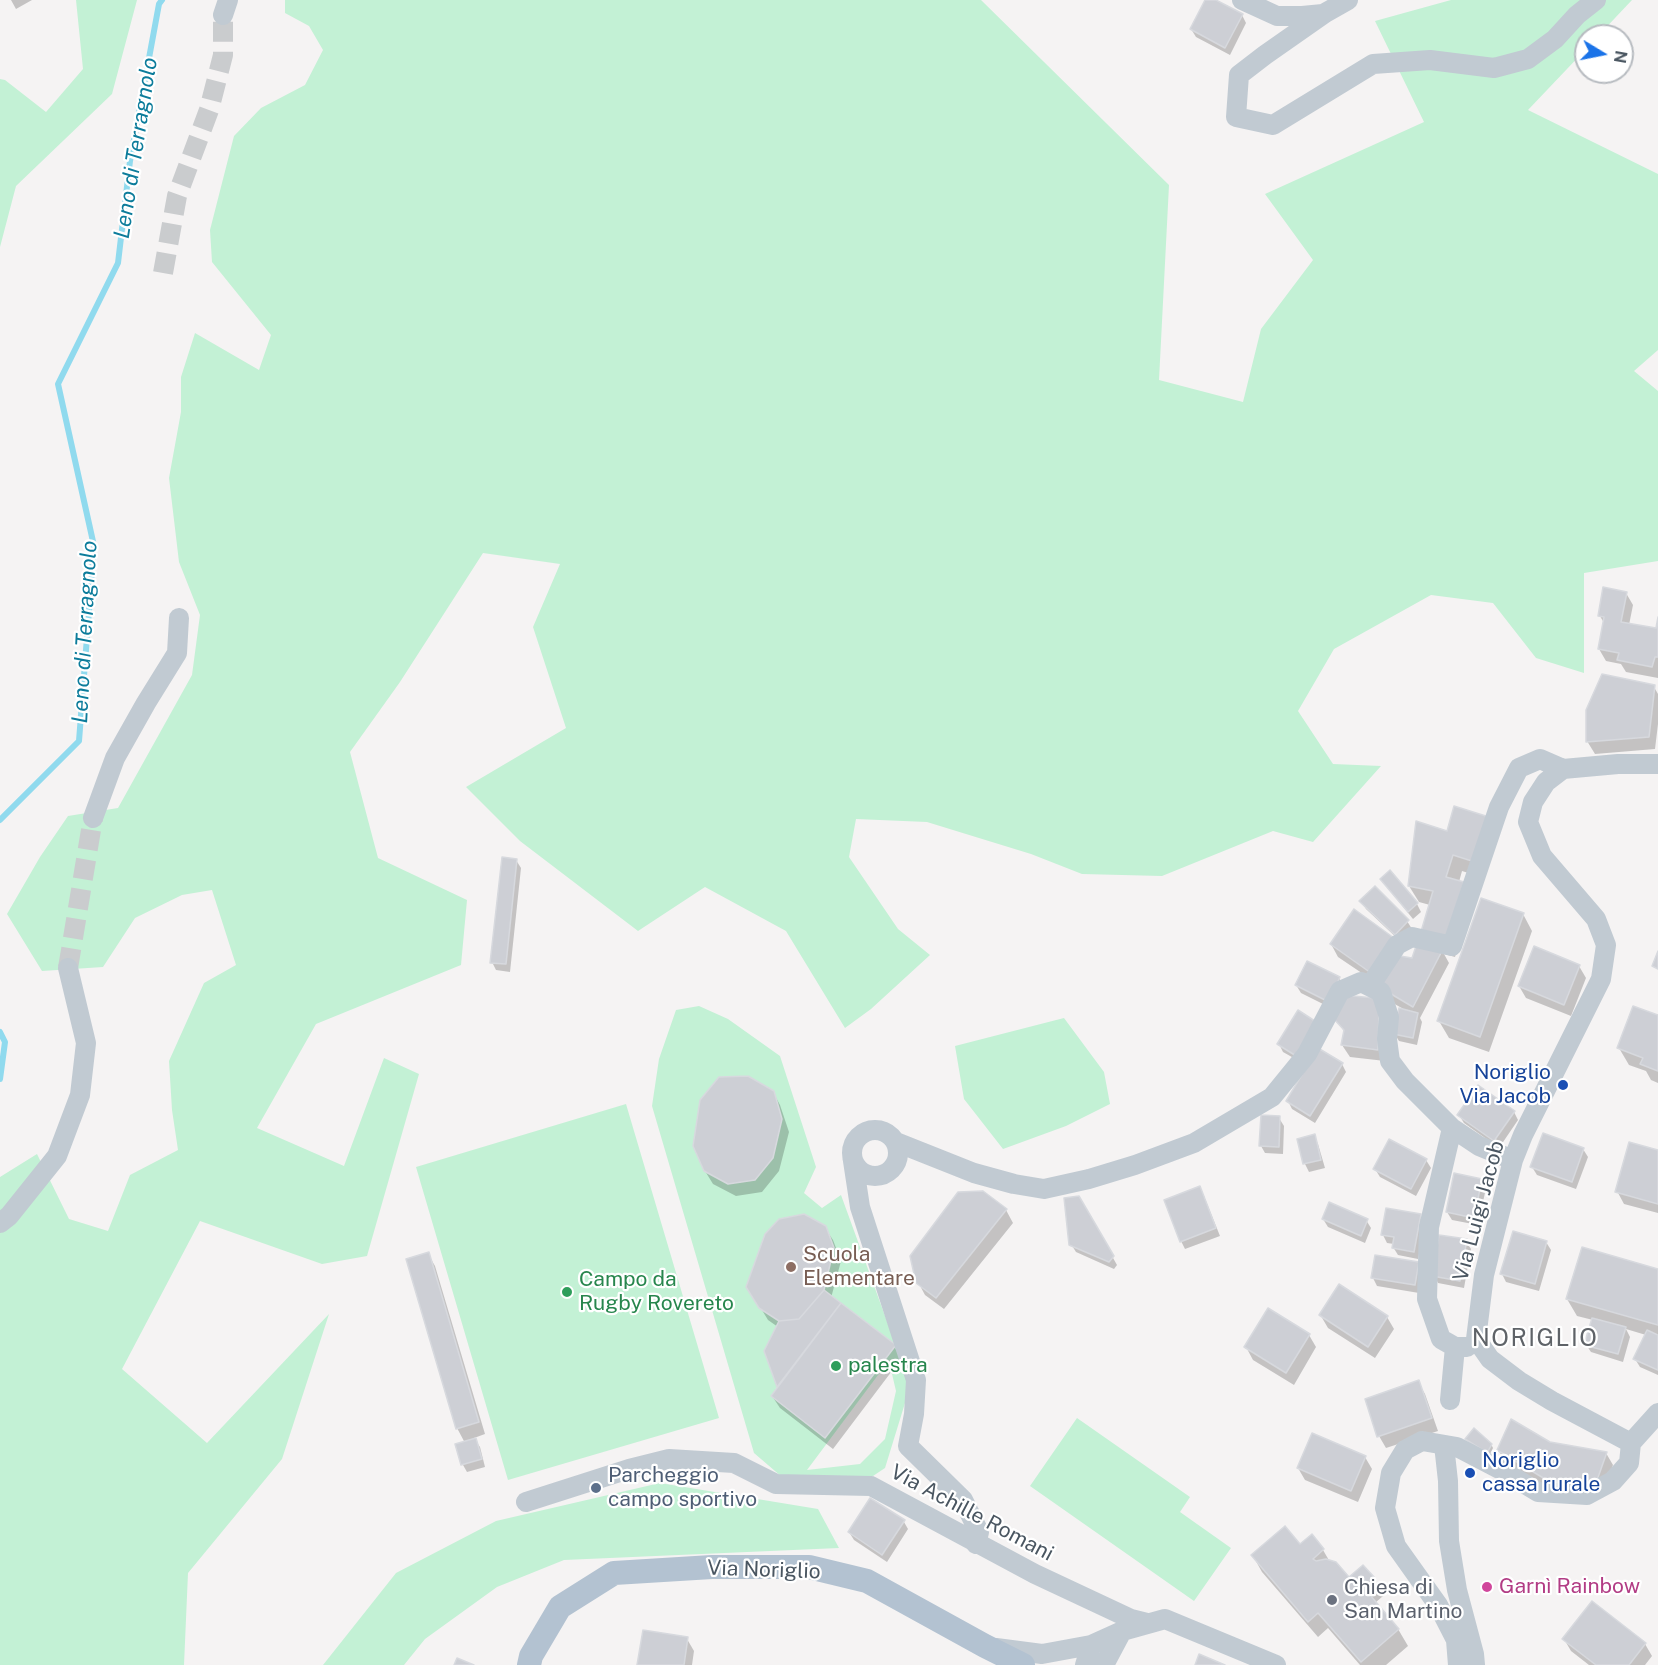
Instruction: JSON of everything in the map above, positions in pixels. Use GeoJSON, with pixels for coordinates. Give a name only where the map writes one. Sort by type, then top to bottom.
{"type":"FeatureCollection","features":[{"type":"Feature","properties":{"kind":"main road","name":"Via Noriglio"},"geometry":{"type":"LineString","coordinates":[[529,1665],[531,1656],[560,1606],[614,1573],[712,1567],[809,1567],[867,1581],[1023,1665]]}},
{"type":"Feature","properties":{"kind":"street"},"geometry":{"type":"LineString","coordinates":[[1242,0],[1276,16],[1325,13]]}},
{"type":"Feature","properties":{"kind":"street"},"geometry":{"type":"LineString","coordinates":[[1348,0],[1325,13],[1239,75],[1236,117],[1273,125],[1374,64],[1430,60],[1494,68],[1528,59],[1555,39],[1577,15],[1596,0]]}},
{"type":"Feature","properties":{"kind":"street"},"geometry":{"type":"LineString","coordinates":[[93,818],[115,758],[177,653],[179,618]]}},
{"type":"Feature","properties":{"kind":"street"},"geometry":{"type":"LineString","coordinates":[[1370,986],[1397,945],[1412,937],[1452,946],[1499,807],[1519,768],[1540,759],[1563,769],[1618,764],[1658,764]]}},
{"type":"Feature","properties":{"kind":"street","name":"Via Luigi Jacob"},"geometry":{"type":"LineString","coordinates":[[1482,1348],[1476,1339],[1484,1275],[1513,1160],[1523,1135],[1601,979],[1606,945],[1596,919],[1542,856],[1528,822],[1533,802],[1546,782],[1563,769]]}},
{"type":"Feature","properties":{"kind":"street"},"geometry":{"type":"LineString","coordinates":[[0,1223],[9,1216],[57,1156],[80,1095],[86,1043],[68,968]]}},
{"type":"Feature","properties":{"kind":"street"},"geometry":{"type":"LineString","coordinates":[[976,1544],[979,1532],[963,1500],[908,1446],[914,1414],[916,1380],[860,1207],[852,1155],[858,1137],[870,1130],[885,1132],[896,1142],[974,1173],[1014,1184],[1044,1189],[1089,1179],[1135,1165],[1194,1143],[1272,1097],[1307,1054],[1340,991],[1361,982],[1381,992],[1389,1017],[1387,1039],[1390,1060],[1405,1081],[1452,1128],[1479,1146],[1513,1160]]}},
{"type":"Feature","properties":{"kind":"street"},"geometry":{"type":"LineString","coordinates":[[1452,1128],[1429,1227],[1427,1299],[1441,1339],[1455,1347],[1482,1348],[1490,1359],[1520,1381],[1630,1443]]}},
{"type":"Feature","properties":{"kind":"street"},"geometry":{"type":"LineString","coordinates":[[853,1161],[862,1173],[885,1175],[896,1164],[898,1150],[896,1142]]}},
{"type":"Feature","properties":{"kind":"street"},"geometry":{"type":"LineString","coordinates":[[1450,1400],[1455,1347]]}},
{"type":"Feature","properties":{"kind":"street"},"geometry":{"type":"LineString","coordinates":[[1458,1665],[1456,1640],[1438,1605],[1396,1546],[1385,1508],[1391,1473],[1406,1450],[1422,1441],[1457,1446],[1538,1492],[1587,1495],[1613,1481],[1629,1463],[1630,1443],[1658,1413]]}},
{"type":"Feature","properties":{"kind":"street"},"geometry":{"type":"LineString","coordinates":[[1444,1444],[1448,1482],[1449,1541],[1456,1590],[1475,1665]]}},
{"type":"Feature","properties":{"kind":"street","name":"Via Achille Romani"},"geometry":{"type":"LineString","coordinates":[[526,1502],[629,1469],[669,1459],[734,1463],[776,1484],[871,1486],[1035,1574],[1131,1619],[1147,1623]]}},
{"type":"Feature","properties":{"kind":"street"},"geometry":{"type":"LineString","coordinates":[[985,1646],[1042,1654],[1091,1645],[1122,1631],[1165,1619],[1276,1665]]}},
{"type":"Feature","properties":{"kind":"street"},"geometry":{"type":"LineString","coordinates":[[1104,1665],[1122,1631]]}},
{"type":"Feature","properties":{"kind":"street"},"geometry":{"type":"LineString","coordinates":[[1084,1665],[1091,1645]]}},
{"type":"Feature","properties":{"kind":"green space"},"geometry":{"type":"Polygon","coordinates":[[[76,0],[137,0],[112,94],[16,186],[0,247],[0,79],[5,80],[46,112],[83,69],[76,0]]]}},
{"type":"Feature","properties":{"kind":"green space"},"geometry":{"type":"Polygon","coordinates":[[[285,0],[981,0],[1169,185],[1159,380],[1243,402],[1261,329],[1313,260],[1265,194],[1424,122],[1375,21],[1451,0],[1632,0],[1609,24],[1574,24],[1574,62],[1528,110],[1658,174],[1658,350],[1634,371],[1658,391],[1658,561],[1584,573],[1584,673],[1536,658],[1493,603],[1431,595],[1334,649],[1298,711],[1333,764],[1381,766],[1313,842],[1273,831],[1162,876],[1082,874],[1031,854],[927,822],[856,819],[849,857],[898,929],[930,955],[871,1009],[845,1028],[786,931],[705,887],[638,931],[520,841],[466,787],[566,728],[533,627],[560,564],[483,553],[400,682],[350,752],[378,858],[467,900],[461,965],[316,1024],[257,1128],[344,1166],[384,1058],[419,1074],[367,1256],[322,1264],[200,1221],[122,1369],[207,1443],[329,1314],[282,1459],[188,1573],[184,1665],[0,1665],[0,1177],[37,1154],[69,1219],[108,1231],[130,1175],[178,1150],[172,1110],[169,1061],[204,983],[236,965],[212,890],[182,895],[135,918],[103,967],[42,971],[7,914],[40,857],[68,816],[118,808],[192,675],[200,615],[179,562],[169,478],[181,412],[181,377],[195,333],[259,370],[271,335],[212,262],[210,230],[234,136],[261,108],[305,85],[323,50],[309,26],[285,13],[285,0]]]}},
{"type":"Feature","properties":{"kind":"green space"},"geometry":{"type":"Polygon","coordinates":[[[699,1006],[728,1019],[780,1056],[816,1167],[804,1193],[822,1208],[841,1195],[908,1379],[905,1403],[885,1468],[873,1476],[782,1477],[754,1453],[652,1106],[659,1059],[676,1010],[699,1006]],[[748,1076],[719,1077],[693,1146],[704,1171],[728,1184],[755,1179],[773,1158],[782,1119],[774,1091],[748,1076]],[[804,1214],[779,1219],[765,1234],[746,1287],[759,1308],[779,1321],[764,1351],[777,1387],[771,1396],[825,1438],[895,1345],[824,1290],[834,1248],[826,1226],[804,1214]],[[884,1367],[807,1470],[860,1464],[885,1439],[896,1391],[892,1374],[884,1367]]]}},
{"type":"Feature","properties":{"kind":"green space"},"geometry":{"type":"Polygon","coordinates":[[[1064,1018],[1104,1072],[1110,1104],[1066,1126],[1003,1149],[964,1099],[955,1046],[1064,1018]]]}},
{"type":"Feature","properties":{"kind":"green space","name":"Campo da Rugby Rovereto"},"geometry":{"type":"Polygon","coordinates":[[[626,1104],[719,1418],[508,1480],[416,1167],[626,1104]]]}},
{"type":"Feature","properties":{"kind":"green space"},"geometry":{"type":"Polygon","coordinates":[[[1077,1418],[1190,1497],[1180,1512],[1231,1548],[1194,1601],[1030,1486],[1077,1418]]]}},
{"type":"Feature","properties":{"kind":"green space"},"geometry":{"type":"Polygon","coordinates":[[[660,1483],[818,1509],[839,1548],[564,1560],[497,1587],[425,1639],[404,1665],[323,1665],[396,1573],[496,1521],[660,1483]]]}},
{"type":"Feature","properties":{"kind":"building"},"geometry":{"type":"Polygon","coordinates":[[[1205,0],[1216,0],[1243,14],[1225,48],[1190,29],[1205,0]]]}},
{"type":"Feature","properties":{"kind":"building"},"geometry":{"type":"Polygon","coordinates":[[[1603,587],[1627,592],[1621,622],[1656,628],[1658,617],[1658,657],[1655,657],[1652,667],[1617,660],[1619,653],[1598,649],[1604,617],[1598,616],[1603,587]]]}},
{"type":"Feature","properties":{"kind":"building"},"geometry":{"type":"Polygon","coordinates":[[[1602,674],[1655,685],[1649,737],[1586,742],[1586,710],[1602,674]]]}},
{"type":"Feature","properties":{"kind":"building"},"geometry":{"type":"Polygon","coordinates":[[[1454,806],[1489,817],[1475,862],[1453,855],[1446,877],[1464,882],[1445,941],[1420,935],[1433,891],[1408,886],[1416,821],[1447,831],[1454,806]]]}},
{"type":"Feature","properties":{"kind":"building"},"geometry":{"type":"Polygon","coordinates":[[[502,857],[517,859],[506,964],[490,963],[502,857]]]}},
{"type":"Feature","properties":{"kind":"building"},"geometry":{"type":"Polygon","coordinates":[[[1390,870],[1418,903],[1408,912],[1380,879],[1390,870]]]}},
{"type":"Feature","properties":{"kind":"building"},"geometry":{"type":"Polygon","coordinates":[[[1375,886],[1409,920],[1395,935],[1359,901],[1375,886]]]}},
{"type":"Feature","properties":{"kind":"building"},"geometry":{"type":"Polygon","coordinates":[[[1481,898],[1524,913],[1480,1037],[1437,1021],[1481,898]]]}},
{"type":"Feature","properties":{"kind":"building"},"geometry":{"type":"Polygon","coordinates":[[[1354,909],[1394,938],[1371,973],[1330,944],[1354,909]]]}},
{"type":"Feature","properties":{"kind":"building"},"geometry":{"type":"Polygon","coordinates":[[[1417,943],[1443,949],[1413,1007],[1376,985],[1394,955],[1412,958],[1417,943]]]}},
{"type":"Feature","properties":{"kind":"building"},"geometry":{"type":"Polygon","coordinates":[[[1534,946],[1580,965],[1564,1005],[1518,986],[1534,946]]]}},
{"type":"Feature","properties":{"kind":"building"},"geometry":{"type":"Polygon","coordinates":[[[1658,951],[1658,969],[1652,966],[1658,951]]]}},
{"type":"Feature","properties":{"kind":"building"},"geometry":{"type":"Polygon","coordinates":[[[1307,961],[1340,977],[1329,1002],[1295,985],[1307,961]]]}},
{"type":"Feature","properties":{"kind":"building"},"geometry":{"type":"Polygon","coordinates":[[[1342,995],[1375,998],[1379,1011],[1378,1050],[1341,1045],[1344,1030],[1333,1018],[1342,995]]]}},
{"type":"Feature","properties":{"kind":"building"},"geometry":{"type":"Polygon","coordinates":[[[1633,1006],[1658,1015],[1658,1071],[1640,1064],[1643,1058],[1617,1048],[1633,1006]]]}},
{"type":"Feature","properties":{"kind":"building"},"geometry":{"type":"Polygon","coordinates":[[[1399,1008],[1418,1013],[1413,1038],[1393,1034],[1399,1008]]]}},
{"type":"Feature","properties":{"kind":"building"},"geometry":{"type":"Polygon","coordinates":[[[1298,1010],[1321,1025],[1301,1059],[1277,1044],[1298,1010]]]}},
{"type":"Feature","properties":{"kind":"building"},"geometry":{"type":"Polygon","coordinates":[[[1318,1048],[1343,1063],[1310,1116],[1286,1101],[1318,1048]]]}},
{"type":"Feature","properties":{"kind":"building"},"geometry":{"type":"Polygon","coordinates":[[[748,1076],[774,1091],[782,1119],[773,1158],[755,1180],[728,1184],[704,1171],[693,1146],[700,1100],[719,1077],[748,1076]]]}},
{"type":"Feature","properties":{"kind":"building"},"geometry":{"type":"Polygon","coordinates":[[[1478,1085],[1515,1111],[1494,1141],[1457,1115],[1478,1085]]]}},
{"type":"Feature","properties":{"kind":"building"},"geometry":{"type":"Polygon","coordinates":[[[1261,1115],[1280,1116],[1279,1147],[1259,1146],[1261,1115]]]}},
{"type":"Feature","properties":{"kind":"building"},"geometry":{"type":"Polygon","coordinates":[[[1543,1133],[1584,1148],[1572,1182],[1530,1167],[1543,1133]]]}},
{"type":"Feature","properties":{"kind":"building"},"geometry":{"type":"Polygon","coordinates":[[[1315,1134],[1321,1160],[1303,1164],[1297,1139],[1315,1134]]]}},
{"type":"Feature","properties":{"kind":"building"},"geometry":{"type":"Polygon","coordinates":[[[1389,1139],[1427,1159],[1411,1189],[1373,1169],[1389,1139]]]}},
{"type":"Feature","properties":{"kind":"building"},"geometry":{"type":"Polygon","coordinates":[[[1629,1142],[1658,1150],[1658,1204],[1615,1192],[1629,1142]]]}},
{"type":"Feature","properties":{"kind":"building"},"geometry":{"type":"Polygon","coordinates":[[[1454,1173],[1482,1179],[1474,1218],[1446,1212],[1454,1173]]]}},
{"type":"Feature","properties":{"kind":"building"},"geometry":{"type":"Polygon","coordinates":[[[1200,1186],[1216,1228],[1180,1242],[1164,1200],[1200,1186]]]}},
{"type":"Feature","properties":{"kind":"building"},"geometry":{"type":"Polygon","coordinates":[[[983,1191],[1007,1209],[936,1298],[916,1283],[910,1256],[958,1192],[983,1191]]]}},
{"type":"Feature","properties":{"kind":"building"},"geometry":{"type":"Polygon","coordinates":[[[1079,1196],[1114,1256],[1109,1262],[1069,1245],[1064,1198],[1079,1196]]]}},
{"type":"Feature","properties":{"kind":"building"},"geometry":{"type":"Polygon","coordinates":[[[1329,1202],[1368,1219],[1361,1236],[1322,1219],[1329,1202]]]}},
{"type":"Feature","properties":{"kind":"building"},"geometry":{"type":"Polygon","coordinates":[[[1386,1208],[1421,1214],[1414,1252],[1392,1248],[1394,1237],[1381,1235],[1386,1208]]]}},
{"type":"Feature","properties":{"kind":"building","name":"Scuola Elementare"},"geometry":{"type":"Polygon","coordinates":[[[804,1214],[826,1226],[834,1248],[824,1290],[799,1319],[779,1321],[759,1308],[746,1287],[765,1234],[779,1219],[804,1214]]]}},
{"type":"Feature","properties":{"kind":"building"},"geometry":{"type":"Polygon","coordinates":[[[1513,1231],[1547,1241],[1535,1284],[1500,1274],[1513,1231]]]}},
{"type":"Feature","properties":{"kind":"building"},"geometry":{"type":"Polygon","coordinates":[[[1439,1235],[1467,1239],[1460,1281],[1432,1276],[1439,1235]]]}},
{"type":"Feature","properties":{"kind":"building"},"geometry":{"type":"Polygon","coordinates":[[[1582,1247],[1658,1269],[1658,1325],[1566,1299],[1582,1247]]]}},
{"type":"Feature","properties":{"kind":"building"},"geometry":{"type":"Polygon","coordinates":[[[429,1252],[479,1422],[456,1429],[406,1259],[429,1252]]]}},
{"type":"Feature","properties":{"kind":"building"},"geometry":{"type":"Polygon","coordinates":[[[1375,1255],[1419,1262],[1415,1285],[1371,1278],[1375,1255]]]}},
{"type":"Feature","properties":{"kind":"building"},"geometry":{"type":"Polygon","coordinates":[[[1339,1284],[1388,1316],[1368,1347],[1319,1315],[1339,1284]]]}},
{"type":"Feature","properties":{"kind":"building"},"geometry":{"type":"Polygon","coordinates":[[[824,1290],[841,1303],[777,1387],[764,1351],[779,1321],[799,1319],[824,1290]]]}},
{"type":"Feature","properties":{"kind":"building","name":"palestra"},"geometry":{"type":"Polygon","coordinates":[[[841,1303],[896,1345],[825,1438],[771,1396],[841,1303]]]}},
{"type":"Feature","properties":{"kind":"building"},"geometry":{"type":"Polygon","coordinates":[[[1268,1308],[1310,1334],[1286,1373],[1244,1347],[1268,1308]]]}},
{"type":"Feature","properties":{"kind":"building"},"geometry":{"type":"Polygon","coordinates":[[[1592,1318],[1626,1327],[1618,1354],[1584,1345],[1592,1318]]]}},
{"type":"Feature","properties":{"kind":"building"},"geometry":{"type":"Polygon","coordinates":[[[1647,1330],[1658,1335],[1658,1370],[1633,1359],[1647,1330]]]}},
{"type":"Feature","properties":{"kind":"building"},"geometry":{"type":"Polygon","coordinates":[[[1419,1380],[1432,1418],[1377,1437],[1365,1399],[1419,1380]]]}},
{"type":"Feature","properties":{"kind":"building"},"geometry":{"type":"Polygon","coordinates":[[[1511,1419],[1550,1442],[1607,1452],[1596,1483],[1550,1482],[1497,1450],[1511,1419]]]}},
{"type":"Feature","properties":{"kind":"building"},"geometry":{"type":"Polygon","coordinates":[[[1474,1428],[1492,1444],[1487,1453],[1465,1439],[1474,1428]]]}},
{"type":"Feature","properties":{"kind":"building"},"geometry":{"type":"Polygon","coordinates":[[[1312,1433],[1366,1456],[1351,1491],[1297,1468],[1312,1433]]]}},
{"type":"Feature","properties":{"kind":"building"},"geometry":{"type":"Polygon","coordinates":[[[476,1438],[482,1459],[461,1465],[455,1444],[476,1438]]]}},
{"type":"Feature","properties":{"kind":"building"},"geometry":{"type":"Polygon","coordinates":[[[870,1498],[905,1520],[882,1555],[848,1532],[870,1498]]]}},
{"type":"Feature","properties":{"kind":"building","name":"Chiesa di San Martino"},"geometry":{"type":"Polygon","coordinates":[[[1285,1526],[1300,1544],[1312,1534],[1324,1549],[1313,1559],[1316,1561],[1326,1559],[1336,1562],[1349,1577],[1363,1565],[1375,1578],[1364,1588],[1399,1629],[1361,1662],[1318,1613],[1308,1622],[1251,1555],[1285,1526]]]}},
{"type":"Feature","properties":{"kind":"building"},"geometry":{"type":"Polygon","coordinates":[[[1592,1601],[1646,1643],[1629,1665],[1596,1665],[1562,1639],[1592,1601]]]}},
{"type":"Feature","properties":{"kind":"building"},"geometry":{"type":"Polygon","coordinates":[[[643,1630],[688,1637],[684,1665],[637,1665],[643,1630]]]}},
{"type":"Feature","properties":{"kind":"building"},"geometry":{"type":"Polygon","coordinates":[[[1199,1654],[1225,1665],[1195,1665],[1199,1654]]]}},
{"type":"Feature","properties":{"kind":"building"},"geometry":{"type":"Polygon","coordinates":[[[457,1658],[474,1665],[454,1665],[457,1658]]]}},
{"type":"Feature","properties":{"kind":"waterway","name":"Leno di Terragnolo"},"geometry":{"type":"LineString","coordinates":[[0,820],[79,741],[94,546],[58,384],[118,263],[130,161],[159,4],[162,0]]}},
{"type":"Feature","properties":{"kind":"waterway","name":"Leno di Terragnolo"},"geometry":{"type":"LineString","coordinates":[[0,1032],[5,1042],[0,1079]]}},
{"type":"Feature","properties":{"kind":"tunnel"},"geometry":{"type":"LineString","coordinates":[[163,273],[177,196],[209,110],[223,55],[223,15]]}},
{"type":"Feature","properties":{"kind":"tunnel"},"geometry":{"type":"LineString","coordinates":[[68,968],[93,818]]}},
{"type":"Feature","properties":{"kind":"place","name":"Noriglio Via Jacob"},"geometry":{"type":"Point","coordinates":[1563,1085]}},
{"type":"Feature","properties":{"kind":"place","name":"Scuola Elementare"},"geometry":{"type":"Point","coordinates":[791,1267]}},
{"type":"Feature","properties":{"kind":"place","name":"Campo da Rugby Rovereto"},"geometry":{"type":"Point","coordinates":[567,1292]}},
{"type":"Feature","properties":{"kind":"place","name":"palestra"},"geometry":{"type":"Point","coordinates":[836,1366]}},
{"type":"Feature","properties":{"kind":"place","name":"Noriglio cassa rurale"},"geometry":{"type":"Point","coordinates":[1470,1473]}},
{"type":"Feature","properties":{"kind":"place","name":"Parcheggio campo sportivo"},"geometry":{"type":"Point","coordinates":[596,1488]}},
{"type":"Feature","properties":{"kind":"place","name":"Garnì Rainbow"},"geometry":{"type":"Point","coordinates":[1487,1587]}},
{"type":"Feature","properties":{"kind":"place","name":"Chiesa di San Martino"},"geometry":{"type":"Point","coordinates":[1332,1600]}},
{"type":"Feature","properties":{"kind":"district","name":"NORIGLIO"},"geometry":{"type":"Point","coordinates":[1535,1339]}}]}
